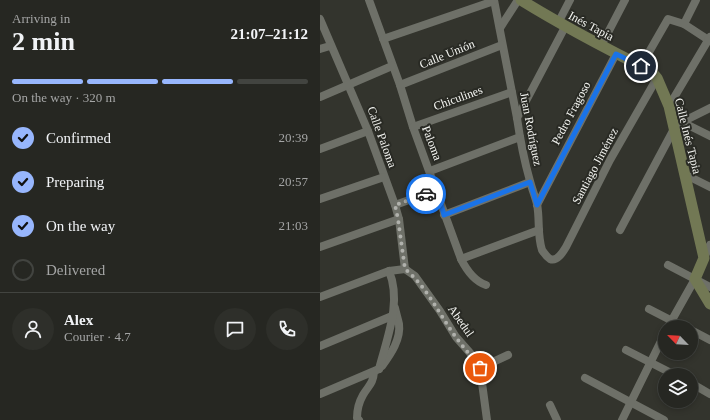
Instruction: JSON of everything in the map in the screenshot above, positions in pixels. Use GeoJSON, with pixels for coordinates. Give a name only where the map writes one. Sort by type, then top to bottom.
{"type":"FeatureCollection","features":[{"type":"Feature","properties":{"kind":"main road","name":"Inés Tapia"},"geometry":{"type":"LineString","coordinates":[[521,0],[562,25],[641,66],[654,75]]}},
{"type":"Feature","properties":{"kind":"main road","name":"Calle Inés Tapia"},"geometry":{"type":"LineString","coordinates":[[654,75],[678,125],[684,174],[704,258]]}},
{"type":"Feature","properties":{"kind":"main road"},"geometry":{"type":"LineString","coordinates":[[704,258],[695,279],[710,304]]}},
{"type":"Feature","properties":{"kind":"street","name":"Paloma"},"geometry":{"type":"LineString","coordinates":[[369,0],[400,85],[413,127],[437,190],[444,215],[461,259],[466,269],[478,283],[486,286]]}},
{"type":"Feature","properties":{"kind":"street"},"geometry":{"type":"LineString","coordinates":[[383,39],[494,0]]}},
{"type":"Feature","properties":{"kind":"street","name":"Juan Rodríguez"},"geometry":{"type":"LineString","coordinates":[[494,0],[520,137],[530,182],[537,205],[542,250],[546,256],[551,259]]}},
{"type":"Feature","properties":{"kind":"street"},"geometry":{"type":"LineString","coordinates":[[500,28],[518,0]]}},
{"type":"Feature","properties":{"kind":"street"},"geometry":{"type":"LineString","coordinates":[[517,118],[562,25],[570,0]]}},
{"type":"Feature","properties":{"kind":"street"},"geometry":{"type":"LineString","coordinates":[[601,46],[626,0]]}},
{"type":"Feature","properties":{"kind":"street"},"geometry":{"type":"LineString","coordinates":[[684,24],[696,0]]}},
{"type":"Feature","properties":{"kind":"street","name":"Calle Paloma"},"geometry":{"type":"LineString","coordinates":[[320,19],[330,46],[349,85],[368,131],[395,205],[405,269]]}},
{"type":"Feature","properties":{"kind":"street"},"geometry":{"type":"LineString","coordinates":[[641,66],[668,19],[684,24],[710,39],[669,106]]}},
{"type":"Feature","properties":{"kind":"street","name":"Calle Unión"},"geometry":{"type":"LineString","coordinates":[[400,85],[502,45]]}},
{"type":"Feature","properties":{"kind":"street"},"geometry":{"type":"LineString","coordinates":[[320,49],[330,46]]}},
{"type":"Feature","properties":{"kind":"street","name":"Pedro Fragoso"},"geometry":{"type":"LineString","coordinates":[[537,205],[616,54]]}},
{"type":"Feature","properties":{"kind":"street"},"geometry":{"type":"LineString","coordinates":[[320,97],[392,66]]}},
{"type":"Feature","properties":{"kind":"street","name":"Santiago Jiménez"},"geometry":{"type":"LineString","coordinates":[[551,259],[555,259],[561,255],[566,247],[654,75]]}},
{"type":"Feature","properties":{"kind":"street","name":"Chiculines"},"geometry":{"type":"LineString","coordinates":[[413,127],[512,92]]}},
{"type":"Feature","properties":{"kind":"street"},"geometry":{"type":"LineString","coordinates":[[620,230],[678,125],[710,108]]}},
{"type":"Feature","properties":{"kind":"street"},"geometry":{"type":"LineString","coordinates":[[678,125],[710,136]]}},
{"type":"Feature","properties":{"kind":"street"},"geometry":{"type":"LineString","coordinates":[[320,149],[368,131]]}},
{"type":"Feature","properties":{"kind":"street"},"geometry":{"type":"LineString","coordinates":[[430,171],[520,137]]}},
{"type":"Feature","properties":{"kind":"street"},"geometry":{"type":"LineString","coordinates":[[684,174],[710,187]]}},
{"type":"Feature","properties":{"kind":"street"},"geometry":{"type":"LineString","coordinates":[[320,199],[384,177]]}},
{"type":"Feature","properties":{"kind":"street"},"geometry":{"type":"LineString","coordinates":[[444,215],[530,182]]}},
{"type":"Feature","properties":{"kind":"street"},"geometry":{"type":"LineString","coordinates":[[395,205],[437,190]]}},
{"type":"Feature","properties":{"kind":"street"},"geometry":{"type":"LineString","coordinates":[[320,247],[398,219]]}},
{"type":"Feature","properties":{"kind":"street"},"geometry":{"type":"LineString","coordinates":[[461,259],[539,230]]}},
{"type":"Feature","properties":{"kind":"street"},"geometry":{"type":"LineString","coordinates":[[704,258],[710,245]]}},
{"type":"Feature","properties":{"kind":"street"},"geometry":{"type":"LineString","coordinates":[[668,265],[710,287]]}},
{"type":"Feature","properties":{"kind":"street"},"geometry":{"type":"LineString","coordinates":[[320,298],[389,271],[405,269]]}},
{"type":"Feature","properties":{"kind":"street","name":"Abedul"},"geometry":{"type":"LineString","coordinates":[[405,269],[415,276],[440,311],[456,337],[471,354],[480,368]]}},
{"type":"Feature","properties":{"kind":"street"},"geometry":{"type":"LineString","coordinates":[[320,394],[377,371],[392,353],[397,340],[399,326],[394,307],[393,281],[389,271]]}},
{"type":"Feature","properties":{"kind":"street"},"geometry":{"type":"LineString","coordinates":[[672,320],[695,279]]}},
{"type":"Feature","properties":{"kind":"street"},"geometry":{"type":"LineString","coordinates":[[359,420],[357,418],[358,408],[363,395],[373,381],[377,371],[394,307]]}},
{"type":"Feature","properties":{"kind":"street"},"geometry":{"type":"LineString","coordinates":[[649,309],[664,320]]}},
{"type":"Feature","properties":{"kind":"street"},"geometry":{"type":"LineString","coordinates":[[320,346],[392,316]]}},
{"type":"Feature","properties":{"kind":"street"},"geometry":{"type":"LineString","coordinates":[[698,334],[710,340]]}},
{"type":"Feature","properties":{"kind":"street"},"geometry":{"type":"LineString","coordinates":[[622,420],[658,347]]}},
{"type":"Feature","properties":{"kind":"street"},"geometry":{"type":"LineString","coordinates":[[626,350],[662,368]]}},
{"type":"Feature","properties":{"kind":"street"},"geometry":{"type":"LineString","coordinates":[[487,420],[480,368],[508,355]]}},
{"type":"Feature","properties":{"kind":"street"},"geometry":{"type":"LineString","coordinates":[[585,378],[631,401],[664,420]]}},
{"type":"Feature","properties":{"kind":"street"},"geometry":{"type":"LineString","coordinates":[[698,388],[710,394]]}},
{"type":"Feature","properties":{"kind":"street"},"geometry":{"type":"LineString","coordinates":[[550,405],[557,420]]}},
{"type":"Feature","properties":{"kind":"way so far"},"geometry":{"type":"LineString","coordinates":[[426,194],[395,205],[405,269],[415,276],[440,311],[456,337],[471,354],[480,368]]}},
{"type":"Feature","properties":{"kind":"route"},"geometry":{"type":"LineString","coordinates":[[426,194],[437,190],[444,215],[530,182],[537,205],[616,54],[641,66]]}}]}
